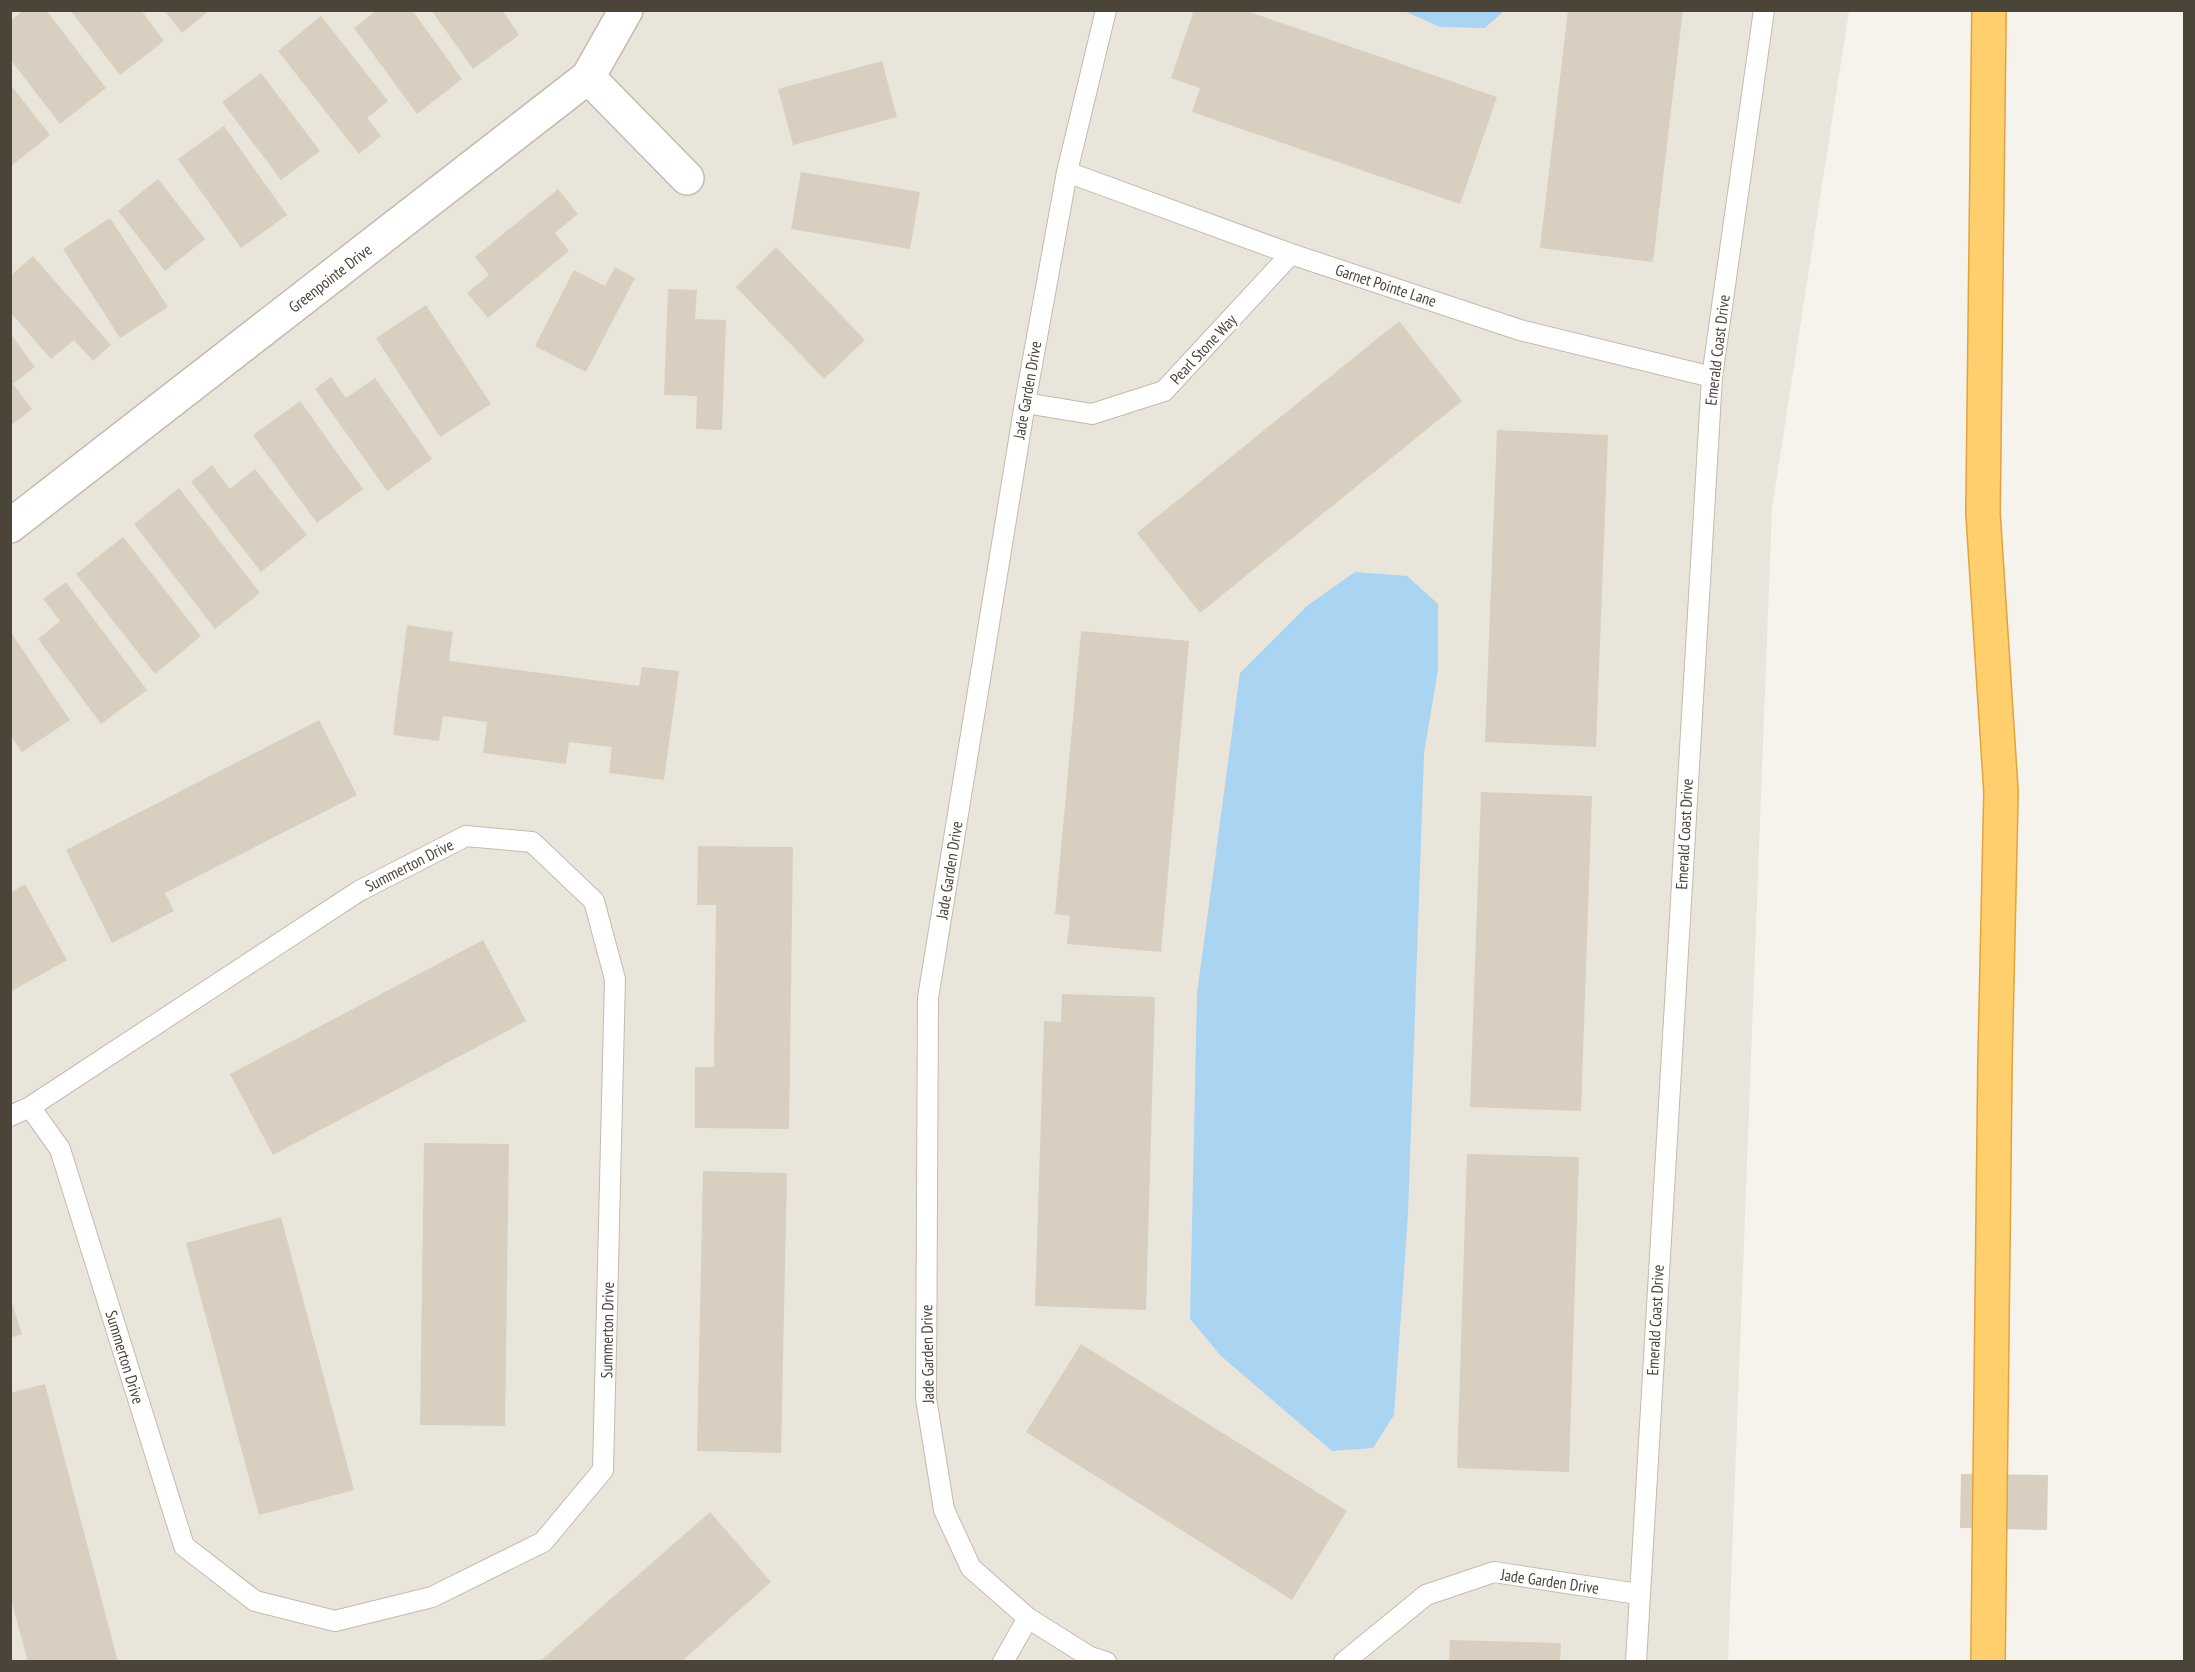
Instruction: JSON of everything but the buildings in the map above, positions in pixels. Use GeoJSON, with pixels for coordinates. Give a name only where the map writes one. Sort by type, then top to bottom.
{"type":"FeatureCollection","features":[{"type":"Feature","properties":{"kind":"highway"},"geometry":{"type":"LineString","coordinates":[[1988,1662],[1995,1062],[2001,792],[1983,513],[1989,10]]}},
{"type":"Feature","properties":{"kind":"street","name":"Greenpointe Drive"},"geometry":{"type":"LineString","coordinates":[[10,526],[588,77],[626,10]]}},
{"type":"Feature","properties":{"kind":"street"},"geometry":{"type":"LineString","coordinates":[[588,77],[687,178]]}},
{"type":"Feature","properties":{"kind":"lane","name":"Jade Garden Drive"},"geometry":{"type":"LineString","coordinates":[[1094,1660],[1028,1618],[971,1568],[944,1510],[926,1398],[928,998],[1024,403],[1067,172],[1106,10]]}},
{"type":"Feature","properties":{"kind":"lane","name":"Emerald Coast Drive"},"geometry":{"type":"LineString","coordinates":[[1636,1662],[1638,1594],[1712,377],[1764,10]]}},
{"type":"Feature","properties":{"kind":"lane","name":"Garnet Pointe Lane"},"geometry":{"type":"LineString","coordinates":[[1067,172],[1291,254],[1520,330],[1712,377]]}},
{"type":"Feature","properties":{"kind":"lane","name":"Pearl Stone Way"},"geometry":{"type":"LineString","coordinates":[[1024,403],[1092,414],[1164,392],[1291,254]]}},
{"type":"Feature","properties":{"kind":"lane","name":"Summerton Drive"},"geometry":{"type":"LineString","coordinates":[[10,1116],[30,1107],[359,891],[466,836],[532,842],[594,901],[615,979],[603,1470],[543,1542],[432,1597],[335,1621],[255,1601],[184,1546],[60,1149],[30,1107]]}},
{"type":"Feature","properties":{"kind":"lane","name":"Jade Garden Drive"},"geometry":{"type":"LineString","coordinates":[[1344,1662],[1426,1595],[1494,1572],[1638,1594]]}},
{"type":"Feature","properties":{"kind":"lane"},"geometry":{"type":"LineString","coordinates":[[1003,1662],[1028,1618]]}},
{"type":"Feature","properties":{"kind":"shaded area"},"geometry":{"type":"Polygon","coordinates":[[[11,11],[1849,11],[1772,508],[1728,1661],[11,1662],[11,11]]]}},
{"type":"Feature","properties":{"kind":"water"},"geometry":{"type":"Polygon","coordinates":[[[1404,11],[1504,11],[1485,28],[1440,27],[1404,11]]]}},
{"type":"Feature","properties":{"kind":"water"},"geometry":{"type":"Polygon","coordinates":[[[1355,572],[1407,576],[1438,604],[1438,670],[1424,753],[1408,1214],[1394,1415],[1373,1448],[1332,1451],[1221,1356],[1190,1319],[1197,994],[1240,673],[1308,605],[1355,572]]]}}]}
